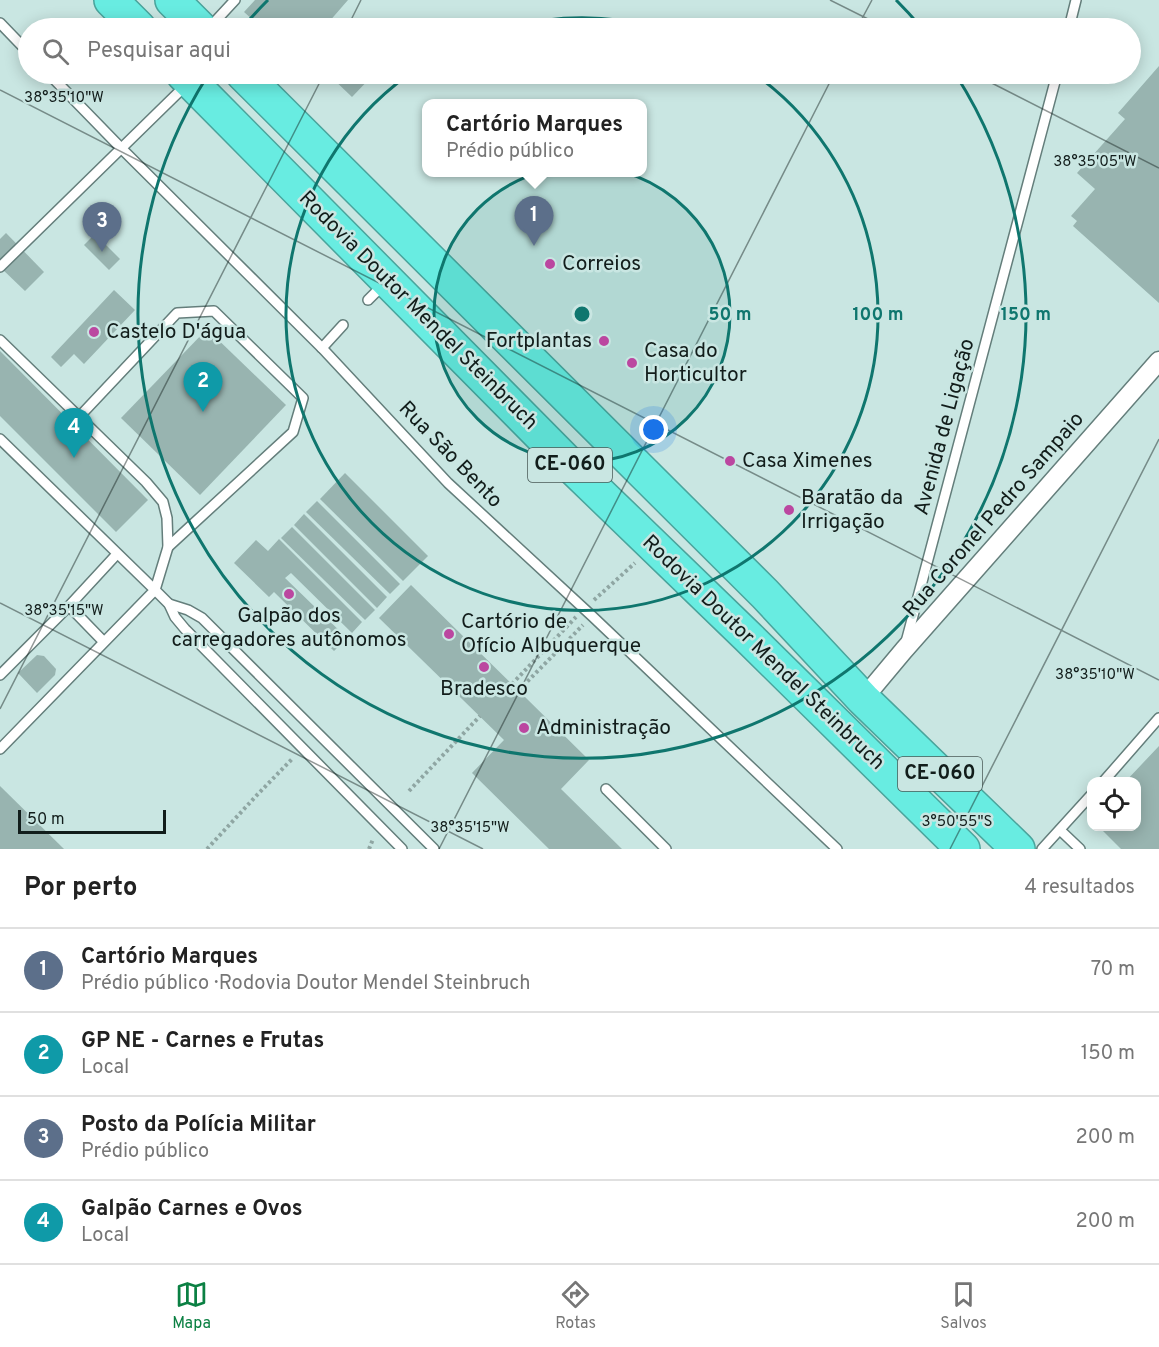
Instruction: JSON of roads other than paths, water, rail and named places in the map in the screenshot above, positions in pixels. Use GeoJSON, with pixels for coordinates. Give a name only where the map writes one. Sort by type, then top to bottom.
{"type":"FeatureCollection","features":[{"type":"Feature","properties":{"kind":"highway"},"geometry":{"type":"LineString","coordinates":[[111,0],[129,18]]}},
{"type":"Feature","properties":{"kind":"highway"},"geometry":{"type":"LineString","coordinates":[[172,0],[190,18]]}},
{"type":"Feature","properties":{"kind":"highway","name":"Rodovia Doutor Mendel Steinbruch"},"geometry":{"type":"LineString","coordinates":[[193,84],[377,290],[569,464],[963,849]]}},
{"type":"Feature","properties":{"kind":"highway","name":"Rodovia Doutor Mendel Steinbruch"},"geometry":{"type":"LineString","coordinates":[[253,84],[765,594],[863,699],[1018,849]]}},
{"type":"Feature","properties":{"kind":"street","name":"Rua Coronel Pedro Sampaio"},"geometry":{"type":"LineString","coordinates":[[863,699],[1159,361]]}},
{"type":"Feature","properties":{"kind":"lane"},"geometry":{"type":"LineString","coordinates":[[218,18],[235,0]]}},
{"type":"Feature","properties":{"kind":"lane"},"geometry":{"type":"LineString","coordinates":[[1072,18],[1076,0]]}},
{"type":"Feature","properties":{"kind":"lane"},"geometry":{"type":"LineString","coordinates":[[0,22],[18,41]]}},
{"type":"Feature","properties":{"kind":"lane","name":"Rua São Bento"},"geometry":{"type":"LineString","coordinates":[[59,84],[322,348],[448,483],[592,616],[837,849]]}},
{"type":"Feature","properties":{"kind":"lane"},"geometry":{"type":"LineString","coordinates":[[0,267],[121,148],[180,84]]}},
{"type":"Feature","properties":{"kind":"lane","name":"Avenida de Ligação"},"geometry":{"type":"LineString","coordinates":[[904,650],[1054,84]]}},
{"type":"Feature","properties":{"kind":"lane"},"geometry":{"type":"LineString","coordinates":[[79,417],[177,313],[214,311],[303,398],[293,432],[168,547]]}},
{"type":"Feature","properties":{"kind":"lane"},"geometry":{"type":"LineString","coordinates":[[322,348],[342,325]]}},
{"type":"Feature","properties":{"kind":"lane"},"geometry":{"type":"LineString","coordinates":[[0,340],[146,482],[163,502],[167,518],[168,547],[155,590],[0,749]]}},
{"type":"Feature","properties":{"kind":"lane"},"geometry":{"type":"LineString","coordinates":[[0,439],[169,604],[184,629],[402,849]]}},
{"type":"Feature","properties":{"kind":"lane"},"geometry":{"type":"LineString","coordinates":[[0,675],[117,554]]}},
{"type":"Feature","properties":{"kind":"lane"},"geometry":{"type":"LineString","coordinates":[[169,604],[188,610],[202,618],[435,849]]}},
{"type":"Feature","properties":{"kind":"lane"},"geometry":{"type":"LineString","coordinates":[[69,606],[104,641]]}},
{"type":"Feature","properties":{"kind":"lane"},"geometry":{"type":"LineString","coordinates":[[1107,777],[1159,718]]}},
{"type":"Feature","properties":{"kind":"lane"},"geometry":{"type":"LineString","coordinates":[[606,789],[666,849]]}},
{"type":"Feature","properties":{"kind":"lane"},"geometry":{"type":"LineString","coordinates":[[1042,849],[1087,800]]}},
{"type":"Feature","properties":{"kind":"lane"},"geometry":{"type":"LineString","coordinates":[[1060,830],[1080,849]]}},
{"type":"Feature","properties":{"kind":"place","name":"Cartório Marques"},"geometry":{"type":"Point","coordinates":[534,246]}},
{"type":"Feature","properties":{"kind":"place","name":"Posto da Polícia Militar"},"geometry":{"type":"Point","coordinates":[102,252]}},
{"type":"Feature","properties":{"kind":"place","name":"Correios"},"geometry":{"type":"Point","coordinates":[550,264]}},
{"type":"Feature","properties":{"kind":"place","name":"Castelo D'água"},"geometry":{"type":"Point","coordinates":[94,332]}},
{"type":"Feature","properties":{"kind":"place","name":"Fortplantas"},"geometry":{"type":"Point","coordinates":[604,341]}},
{"type":"Feature","properties":{"kind":"place","name":"Casa do Horticultor"},"geometry":{"type":"Point","coordinates":[632,363]}},
{"type":"Feature","properties":{"kind":"place","name":"GP NE - Carnes e Frutas"},"geometry":{"type":"Point","coordinates":[203,412]}},
{"type":"Feature","properties":{"kind":"place","name":"Galpão Carnes e Ovos"},"geometry":{"type":"Point","coordinates":[74,458]}},
{"type":"Feature","properties":{"kind":"place","name":"Casa Ximenes"},"geometry":{"type":"Point","coordinates":[730,461]}},
{"type":"Feature","properties":{"kind":"place","name":"Baratão da Irrigação"},"geometry":{"type":"Point","coordinates":[789,510]}},
{"type":"Feature","properties":{"kind":"place","name":"Galpão dos carregadores autônomos"},"geometry":{"type":"Point","coordinates":[289,594]}},
{"type":"Feature","properties":{"kind":"place","name":"Cartório de Ofício Albuquerque"},"geometry":{"type":"Point","coordinates":[449,634]}},
{"type":"Feature","properties":{"kind":"place","name":"Bradesco"},"geometry":{"type":"Point","coordinates":[484,667]}},
{"type":"Feature","properties":{"kind":"place","name":"Administração"},"geometry":{"type":"Point","coordinates":[524,728]}}]}
